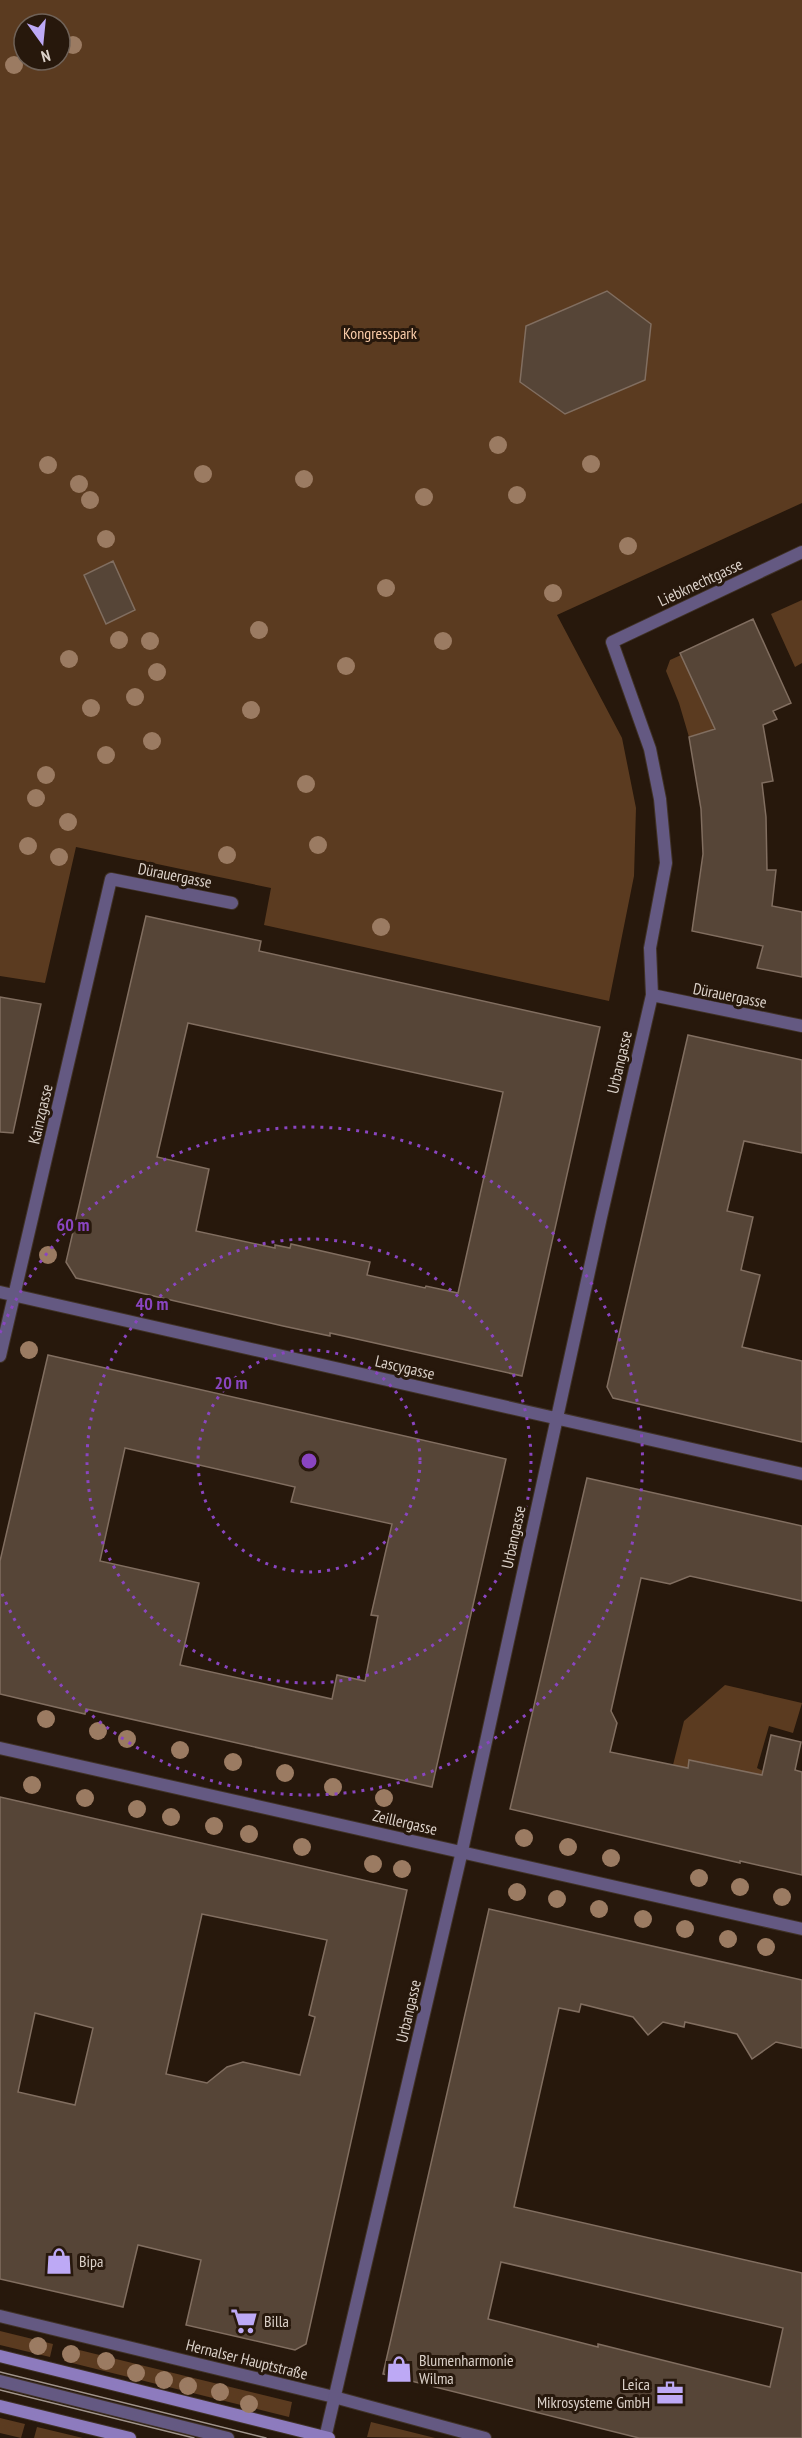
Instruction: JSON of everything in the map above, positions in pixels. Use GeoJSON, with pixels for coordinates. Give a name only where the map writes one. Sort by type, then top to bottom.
{"type":"FeatureCollection","features":[{"type":"Feature","properties":{"kind":"main road"},"geometry":{"type":"LineString","coordinates":[[0,2356],[326,2438]]}},
{"type":"Feature","properties":{"kind":"main road"},"geometry":{"type":"LineString","coordinates":[[0,2406],[130,2438]]}},
{"type":"Feature","properties":{"kind":"street","name":"Liebknechtgasse"},"geometry":{"type":"LineString","coordinates":[[612,642],[802,552]]}},
{"type":"Feature","properties":{"kind":"street","name":"Urbangasse"},"geometry":{"type":"LineString","coordinates":[[326,2438],[462,1851],[556,1418],[652,995],[650,948],[666,863],[660,799],[650,749],[612,642]]}},
{"type":"Feature","properties":{"kind":"street","name":"Dürauergasse"},"geometry":{"type":"LineString","coordinates":[[111,879],[232,903]]}},
{"type":"Feature","properties":{"kind":"street","name":"Kainzgasse"},"geometry":{"type":"LineString","coordinates":[[0,1356],[111,879]]}},
{"type":"Feature","properties":{"kind":"street","name":"Dürauergasse"},"geometry":{"type":"LineString","coordinates":[[652,995],[802,1026]]}},
{"type":"Feature","properties":{"kind":"street","name":"Lascygasse"},"geometry":{"type":"LineString","coordinates":[[0,1292],[802,1474]]}},
{"type":"Feature","properties":{"kind":"street","name":"Zeillergasse"},"geometry":{"type":"LineString","coordinates":[[0,1748],[802,1929]]}},
{"type":"Feature","properties":{"kind":"street","name":"Hernalser Hauptstraße"},"geometry":{"type":"LineString","coordinates":[[0,2316],[334,2397],[485,2438]]}},
{"type":"Feature","properties":{"kind":"street"},"geometry":{"type":"LineString","coordinates":[[0,2382],[228,2438]]}},
{"type":"Feature","properties":{"kind":"green space","name":"Kongresspark"},"geometry":{"type":"Polygon","coordinates":[[[0,0],[802,0],[802,503],[557,615],[622,738],[636,808],[634,876],[609,1001],[264,925],[271,888],[76,847],[45,983],[0,976],[0,0]]]}},
{"type":"Feature","properties":{"kind":"green space"},"geometry":{"type":"Polygon","coordinates":[[[802,600],[802,663],[795,667],[771,614],[802,600]]]}},
{"type":"Feature","properties":{"kind":"green space"},"geometry":{"type":"Polygon","coordinates":[[[681,655],[715,729],[689,737],[666,671],[670,660],[681,655]]]}},
{"type":"Feature","properties":{"kind":"green space"},"geometry":{"type":"Polygon","coordinates":[[[725,1685],[802,1703],[793,1733],[769,1726],[757,1768],[763,1771],[758,1785],[721,1766],[690,1760],[687,1769],[673,1765],[684,1721],[725,1685]]]}},
{"type":"Feature","properties":{"kind":"green space"},"geometry":{"type":"Polygon","coordinates":[[[0,2331],[53,2344],[50,2357],[0,2345],[0,2331]]]}},
{"type":"Feature","properties":{"kind":"green space"},"geometry":{"type":"Polygon","coordinates":[[[67,2347],[292,2402],[289,2417],[64,2361],[67,2347]]]}},
{"type":"Feature","properties":{"kind":"green space"},"geometry":{"type":"Polygon","coordinates":[[[0,2418],[25,2424],[21,2438],[0,2433],[0,2418]]]}},
{"type":"Feature","properties":{"kind":"green space"},"geometry":{"type":"Polygon","coordinates":[[[371,2422],[435,2438],[367,2437],[371,2422]]]}},
{"type":"Feature","properties":{"kind":"green space"},"geometry":{"type":"Polygon","coordinates":[[[37,2427],[83,2438],[34,2438],[37,2427]]]}},
{"type":"Feature","properties":{"kind":"building"},"geometry":{"type":"Polygon","coordinates":[[[607,291],[651,324],[645,380],[565,414],[520,382],[526,326],[607,291]]]}},
{"type":"Feature","properties":{"kind":"building"},"geometry":{"type":"Polygon","coordinates":[[[113,561],[135,610],[106,624],[84,575],[113,561]]]}},
{"type":"Feature","properties":{"kind":"building"},"geometry":{"type":"Polygon","coordinates":[[[753,619],[791,703],[773,711],[777,719],[763,725],[773,781],[762,783],[766,817],[767,870],[776,870],[772,906],[802,912],[802,977],[757,968],[763,946],[692,931],[703,854],[701,809],[689,737],[715,729],[680,653],[753,619]]]}},
{"type":"Feature","properties":{"kind":"building"},"geometry":{"type":"Polygon","coordinates":[[[146,916],[261,941],[259,951],[600,1027],[522,1376],[330,1333],[330,1336],[283,1326],[76,1278],[66,1262],[146,916]],[[188,1023],[157,1157],[209,1169],[196,1231],[275,1248],[275,1245],[290,1248],[291,1244],[370,1262],[367,1275],[458,1293],[503,1092],[188,1023]]]}},
{"type":"Feature","properties":{"kind":"building"},"geometry":{"type":"Polygon","coordinates":[[[0,997],[41,1004],[13,1133],[0,1132],[0,997]]]}},
{"type":"Feature","properties":{"kind":"building"},"geometry":{"type":"Polygon","coordinates":[[[688,1035],[802,1060],[802,1153],[744,1141],[727,1211],[753,1217],[741,1270],[760,1275],[742,1347],[802,1361],[802,1442],[613,1398],[607,1387],[688,1035]]]}},
{"type":"Feature","properties":{"kind":"building"},"geometry":{"type":"Polygon","coordinates":[[[48,1355],[506,1459],[432,1787],[86,1709],[85,1714],[0,1694],[0,1561],[48,1355]],[[125,1448],[100,1561],[199,1583],[180,1665],[332,1699],[337,1675],[365,1681],[378,1616],[371,1615],[392,1524],[291,1502],[295,1487],[125,1448]]]}},
{"type":"Feature","properties":{"kind":"building"},"geometry":{"type":"Polygon","coordinates":[[[587,1478],[802,1526],[802,1601],[690,1576],[670,1584],[641,1578],[611,1711],[617,1723],[610,1752],[688,1768],[689,1760],[762,1775],[771,1735],[801,1742],[795,1770],[802,1772],[802,1875],[740,1861],[740,1863],[510,1809],[587,1478]]]}},
{"type":"Feature","properties":{"kind":"building"},"geometry":{"type":"Polygon","coordinates":[[[0,1797],[407,1890],[306,2344],[295,2350],[186,2325],[201,2260],[138,2245],[123,2307],[0,2279],[0,1797]],[[202,1914],[166,2074],[207,2083],[227,2067],[243,2062],[300,2075],[315,2017],[309,2015],[327,1940],[202,1914]],[[35,2013],[18,2092],[75,2105],[93,2028],[35,2013]]]}},
{"type":"Feature","properties":{"kind":"building"},"geometry":{"type":"Polygon","coordinates":[[[489,1909],[802,1980],[802,2048],[776,2042],[752,2059],[737,2034],[685,2022],[684,2027],[663,2022],[648,2035],[633,2017],[581,2004],[579,2012],[559,2008],[514,2207],[802,2273],[802,2438],[639,2438],[383,2374],[489,1909]],[[501,2262],[488,2319],[770,2387],[783,2328],[501,2262]]]}},
{"type":"Feature","properties":{"kind":"tram line"},"geometry":{"type":"LineString","coordinates":[[0,2372],[266,2438]]}},
{"type":"Feature","properties":{"kind":"tram line"},"geometry":{"type":"LineString","coordinates":[[0,2390],[194,2438]]}},
{"type":"Feature","properties":{"kind":"place","name":"Bipa"},"geometry":{"type":"Point","coordinates":[59,2261]}},
{"type":"Feature","properties":{"kind":"place","name":"Billa"},"geometry":{"type":"Point","coordinates":[244,2321]}},
{"type":"Feature","properties":{"kind":"place","name":"Blumenharmonie Wilma"},"geometry":{"type":"Point","coordinates":[399,2369]}},
{"type":"Feature","properties":{"kind":"place","name":"Leica Mikrosysteme GmbH"},"geometry":{"type":"Point","coordinates":[670,2393]}}]}
